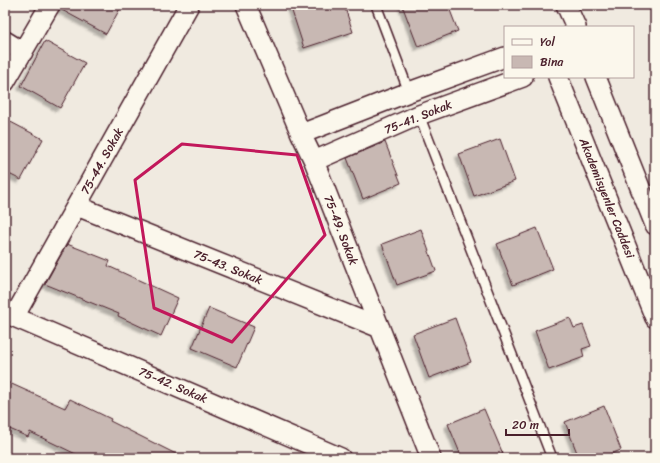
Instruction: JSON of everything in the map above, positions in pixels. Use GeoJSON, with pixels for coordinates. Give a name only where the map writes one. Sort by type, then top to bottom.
{"type":"FeatureCollection","features":[{"type":"Feature","properties":{"kind":"street"},"geometry":{"type":"LineString","coordinates":[[5,82],[50,5]]}},
{"type":"Feature","properties":{"kind":"street","name":"75-44. Sokak"},"geometry":{"type":"LineString","coordinates":[[10,315],[76,206],[189,5]]}},
{"type":"Feature","properties":{"kind":"street","name":"75-49. Sokak"},"geometry":{"type":"LineString","coordinates":[[246,5],[314,162],[431,458]]}},
{"type":"Feature","properties":{"kind":"street"},"geometry":{"type":"LineString","coordinates":[[566,5],[576,26]]}},
{"type":"Feature","properties":{"kind":"street"},"geometry":{"type":"LineString","coordinates":[[5,41],[23,52]]}},
{"type":"Feature","properties":{"kind":"street"},"geometry":{"type":"LineString","coordinates":[[301,134],[408,92],[504,57]]}},
{"type":"Feature","properties":{"kind":"street","name":"75-41. Sokak"},"geometry":{"type":"LineString","coordinates":[[314,162],[418,115],[520,78]]}},
{"type":"Feature","properties":{"kind":"street","name":"Akademisyenler Caddesi"},"geometry":{"type":"LineString","coordinates":[[558,78],[655,318]]}},
{"type":"Feature","properties":{"kind":"street"},"geometry":{"type":"LineString","coordinates":[[596,78],[651,204],[655,225]]}},
{"type":"Feature","properties":{"kind":"street","name":"75-43. Sokak"},"geometry":{"type":"LineString","coordinates":[[76,206],[380,328]]}},
{"type":"Feature","properties":{"kind":"street","name":"75-42. Sokak"},"geometry":{"type":"LineString","coordinates":[[10,315],[341,458]]}},
{"type":"Feature","properties":{"kind":"lane"},"geometry":{"type":"LineString","coordinates":[[376,5],[408,92]]}},
{"type":"Feature","properties":{"kind":"lane"},"geometry":{"type":"LineString","coordinates":[[418,115],[552,458]]}},
{"type":"Feature","properties":{"kind":"highlighted area"},"geometry":{"type":"Polygon","coordinates":[[[182,144],[297,155],[325,235],[232,342],[154,308],[135,180],[182,144]]]}},
{"type":"Feature","properties":{"kind":"building"},"geometry":{"type":"Polygon","coordinates":[[[61,5],[122,5],[106,34],[60,9],[61,5]]]}},
{"type":"Feature","properties":{"kind":"building"},"geometry":{"type":"Polygon","coordinates":[[[290,5],[344,5],[353,32],[304,48],[290,5]]]}},
{"type":"Feature","properties":{"kind":"building"},"geometry":{"type":"Polygon","coordinates":[[[402,5],[448,5],[458,31],[418,47],[402,5]]]}},
{"type":"Feature","properties":{"kind":"building"},"geometry":{"type":"Polygon","coordinates":[[[45,41],[85,63],[60,108],[21,86],[45,41]]]}},
{"type":"Feature","properties":{"kind":"building"},"geometry":{"type":"Polygon","coordinates":[[[5,119],[43,139],[21,180],[5,172],[5,119]]]}},
{"type":"Feature","properties":{"kind":"building"},"geometry":{"type":"Polygon","coordinates":[[[500,139],[515,181],[474,196],[459,154],[500,139]]]}},
{"type":"Feature","properties":{"kind":"building"},"geometry":{"type":"Polygon","coordinates":[[[385,142],[401,183],[363,199],[347,158],[385,142]]]}},
{"type":"Feature","properties":{"kind":"building"},"geometry":{"type":"Polygon","coordinates":[[[537,228],[553,269],[513,285],[497,244],[537,228]]]}},
{"type":"Feature","properties":{"kind":"building"},"geometry":{"type":"Polygon","coordinates":[[[421,229],[436,271],[397,285],[382,244],[421,229]]]}},
{"type":"Feature","properties":{"kind":"building"},"geometry":{"type":"Polygon","coordinates":[[[67,244],[110,261],[108,266],[178,298],[161,336],[118,316],[119,314],[45,284],[67,244]]]}},
{"type":"Feature","properties":{"kind":"building"},"geometry":{"type":"Polygon","coordinates":[[[209,308],[254,327],[237,367],[192,348],[209,308]]]}},
{"type":"Feature","properties":{"kind":"building"},"geometry":{"type":"Polygon","coordinates":[[[455,318],[471,362],[429,378],[413,334],[455,318]]]}},
{"type":"Feature","properties":{"kind":"building"},"geometry":{"type":"Polygon","coordinates":[[[570,318],[574,328],[583,325],[591,346],[582,349],[584,357],[549,370],[535,331],[570,318]]]}},
{"type":"Feature","properties":{"kind":"building"},"geometry":{"type":"Polygon","coordinates":[[[5,381],[65,408],[70,399],[184,458],[84,458],[30,432],[28,437],[5,427],[5,381]]]}},
{"type":"Feature","properties":{"kind":"building"},"geometry":{"type":"Polygon","coordinates":[[[604,406],[621,450],[600,458],[579,458],[565,422],[604,406]]]}},
{"type":"Feature","properties":{"kind":"building"},"geometry":{"type":"Polygon","coordinates":[[[484,409],[503,454],[493,458],[462,458],[448,424],[484,409]]]}}]}
